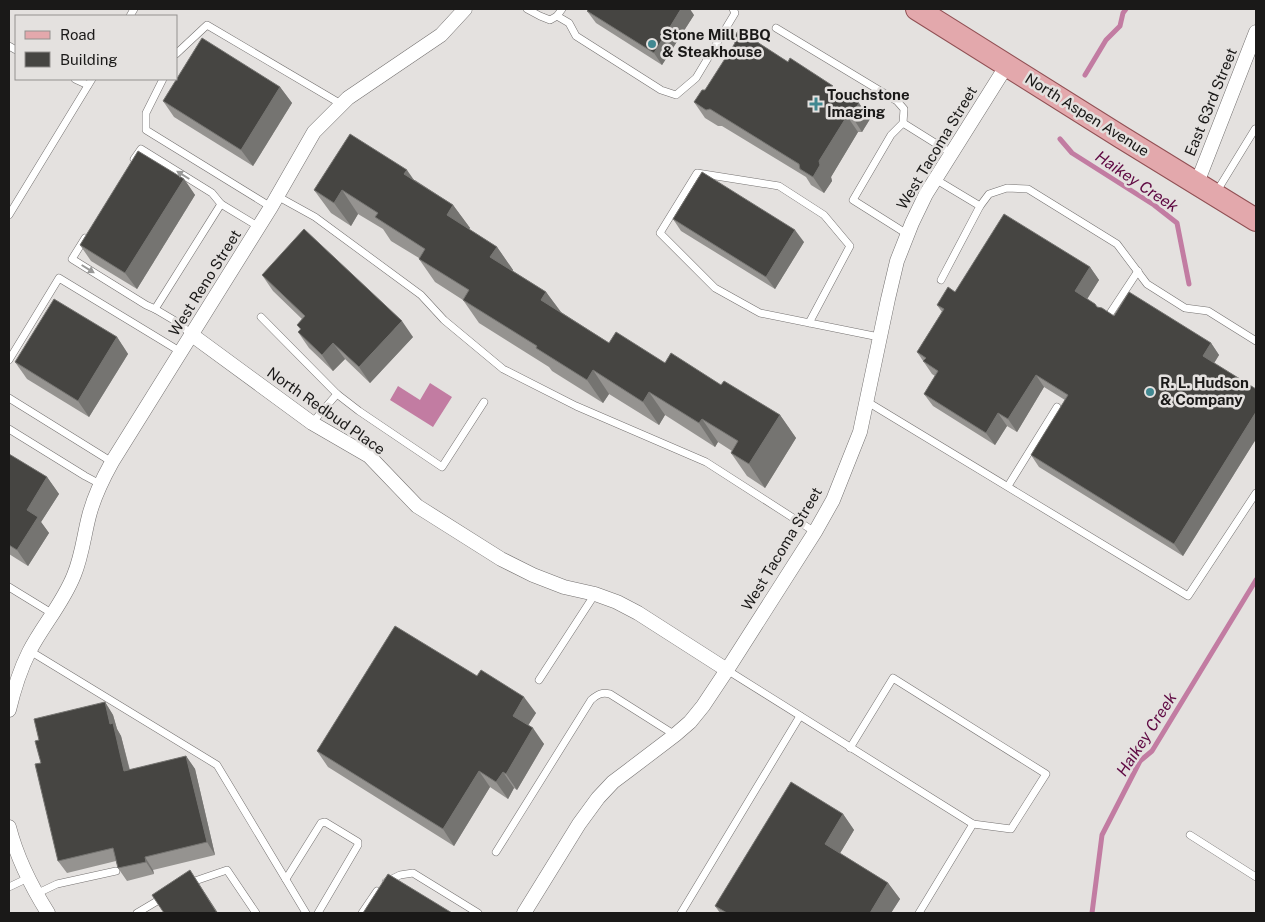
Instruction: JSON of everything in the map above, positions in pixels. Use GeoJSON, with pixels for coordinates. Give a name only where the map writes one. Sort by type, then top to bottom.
{"type":"FeatureCollection","features":[{"type":"Feature","properties":{"kind":"main road","name":"North Aspen Avenue"},"geometry":{"type":"LineString","coordinates":[[918,9],[1120,137],[1256,220]]}},
{"type":"Feature","properties":{"kind":"street","name":"West Reno Street"},"geometry":{"type":"LineString","coordinates":[[9,710],[16,682],[30,651],[65,594],[74,575],[81,554],[89,517],[100,484],[259,227],[314,132],[348,98],[441,35],[464,9]]}},
{"type":"Feature","properties":{"kind":"street","name":"East 63rd Street"},"geometry":{"type":"LineString","coordinates":[[1206,189],[1256,32]]}},
{"type":"Feature","properties":{"kind":"street","name":"West Tacoma Street"},"geometry":{"type":"LineString","coordinates":[[524,913],[579,824],[598,798],[614,782],[690,722],[703,706],[728,670],[815,532],[833,500],[860,432],[897,261],[907,234],[926,194],[1007,64]]}},
{"type":"Feature","properties":{"kind":"street","name":"North Redbud Place"},"geometry":{"type":"LineString","coordinates":[[192,335],[312,423],[369,456],[417,506],[501,560],[541,578],[617,602],[638,613],[728,670]]}},
{"type":"Feature","properties":{"kind":"street"},"geometry":{"type":"LineString","coordinates":[[9,827],[28,878],[48,913]]}},
{"type":"Feature","properties":{"kind":"lane"},"geometry":{"type":"LineString","coordinates":[[527,9],[550,20],[557,16],[562,9]]}},
{"type":"Feature","properties":{"kind":"lane"},"geometry":{"type":"LineString","coordinates":[[557,16],[569,23],[576,36],[661,90],[676,94],[696,78],[735,14],[733,9]]}},
{"type":"Feature","properties":{"kind":"lane"},"geometry":{"type":"LineString","coordinates":[[178,52],[207,24],[341,104]]}},
{"type":"Feature","properties":{"kind":"lane"},"geometry":{"type":"LineString","coordinates":[[776,28],[897,101],[904,109],[903,123],[891,135],[853,200],[907,234]]}},
{"type":"Feature","properties":{"kind":"lane"},"geometry":{"type":"LineString","coordinates":[[163,80],[146,113],[146,130],[274,202],[315,217],[421,295],[444,320],[503,369],[576,406],[706,462],[815,532]]}},
{"type":"Feature","properties":{"kind":"lane"},"geometry":{"type":"LineString","coordinates":[[9,215],[90,82]]}},
{"type":"Feature","properties":{"kind":"lane"},"geometry":{"type":"LineString","coordinates":[[903,123],[952,153]]}},
{"type":"Feature","properties":{"kind":"lane"},"geometry":{"type":"LineString","coordinates":[[1206,189],[1256,130]]}},
{"type":"Feature","properties":{"kind":"lane"},"geometry":{"type":"LineString","coordinates":[[130,166],[140,149],[212,193],[221,204],[259,227]]}},
{"type":"Feature","properties":{"kind":"lane"},"geometry":{"type":"LineString","coordinates":[[809,323],[850,246],[824,215],[779,186],[697,173],[660,233],[715,288],[760,313],[879,338]]}},
{"type":"Feature","properties":{"kind":"lane"},"geometry":{"type":"LineString","coordinates":[[935,179],[980,206]]}},
{"type":"Feature","properties":{"kind":"lane"},"geometry":{"type":"LineString","coordinates":[[941,280],[980,206],[989,194],[1007,188],[1028,189],[1117,244],[1147,284],[1185,308],[1208,311],[1256,341]]}},
{"type":"Feature","properties":{"kind":"lane"},"geometry":{"type":"LineString","coordinates":[[155,309],[221,204]]}},
{"type":"Feature","properties":{"kind":"lane"},"geometry":{"type":"LineString","coordinates":[[88,234],[72,259],[177,322],[192,335]]}},
{"type":"Feature","properties":{"kind":"lane"},"geometry":{"type":"LineString","coordinates":[[1109,314],[1138,271]]}},
{"type":"Feature","properties":{"kind":"lane"},"geometry":{"type":"LineString","coordinates":[[9,360],[59,278],[181,352]]}},
{"type":"Feature","properties":{"kind":"lane"},"geometry":{"type":"LineString","coordinates":[[261,317],[337,394],[442,467],[484,402]]}},
{"type":"Feature","properties":{"kind":"lane"},"geometry":{"type":"LineString","coordinates":[[312,423],[337,394]]}},
{"type":"Feature","properties":{"kind":"lane"},"geometry":{"type":"LineString","coordinates":[[9,398],[112,462]]}},
{"type":"Feature","properties":{"kind":"lane"},"geometry":{"type":"LineString","coordinates":[[866,401],[1188,596],[1256,493]]}},
{"type":"Feature","properties":{"kind":"lane"},"geometry":{"type":"LineString","coordinates":[[1008,486],[1057,407]]}},
{"type":"Feature","properties":{"kind":"lane"},"geometry":{"type":"LineString","coordinates":[[9,429],[100,484]]}},
{"type":"Feature","properties":{"kind":"lane"},"geometry":{"type":"LineString","coordinates":[[9,587],[53,614]]}},
{"type":"Feature","properties":{"kind":"lane"},"geometry":{"type":"LineString","coordinates":[[539,680],[595,594]]}},
{"type":"Feature","properties":{"kind":"lane"},"geometry":{"type":"LineString","coordinates":[[30,651],[217,765],[306,913]]}},
{"type":"Feature","properties":{"kind":"lane"},"geometry":{"type":"LineString","coordinates":[[728,670],[850,748],[973,824],[1011,829],[1046,774],[893,678],[850,748]]}},
{"type":"Feature","properties":{"kind":"lane"},"geometry":{"type":"LineString","coordinates":[[496,852],[597,694],[604,692],[610,694],[675,735]]}},
{"type":"Feature","properties":{"kind":"lane"},"geometry":{"type":"LineString","coordinates":[[681,913],[800,716]]}},
{"type":"Feature","properties":{"kind":"lane"},"geometry":{"type":"LineString","coordinates":[[286,879],[321,822],[325,822],[358,842],[318,913]]}},
{"type":"Feature","properties":{"kind":"lane"},"geometry":{"type":"LineString","coordinates":[[919,913],[973,824]]}},
{"type":"Feature","properties":{"kind":"lane"},"geometry":{"type":"LineString","coordinates":[[1190,835],[1256,877]]}},
{"type":"Feature","properties":{"kind":"lane"},"geometry":{"type":"LineString","coordinates":[[184,886],[227,870],[256,913]]}},
{"type":"Feature","properties":{"kind":"lane"},"geometry":{"type":"LineString","coordinates":[[36,894],[57,884],[116,871]]}},
{"type":"Feature","properties":{"kind":"lane"},"geometry":{"type":"LineString","coordinates":[[362,913],[383,884],[400,875],[413,874],[478,913]]}},
{"type":"Feature","properties":{"kind":"lane"},"geometry":{"type":"LineString","coordinates":[[9,887],[28,878]]}},
{"type":"Feature","properties":{"kind":"lane"},"geometry":{"type":"LineString","coordinates":[[137,913],[168,895]]}},
{"type":"Feature","properties":{"kind":"shaded area"},"geometry":{"type":"Polygon","coordinates":[[[430,383],[452,397],[433,427],[390,400],[398,386],[420,400],[430,383]]]}},
{"type":"Feature","properties":{"kind":"building","name":"Stone Mill BBQ & Steakhouse"},"geometry":{"type":"Polygon","coordinates":[[[589,9],[681,9],[654,53],[587,11],[589,9]]]}},
{"type":"Feature","properties":{"kind":"building"},"geometry":{"type":"Polygon","coordinates":[[[740,28],[754,36],[754,40],[788,62],[790,58],[859,103],[851,115],[847,116],[819,161],[820,165],[813,177],[800,169],[799,164],[710,109],[706,110],[694,102],[702,90],[705,90],[735,43],[732,40],[740,28]]]}},
{"type":"Feature","properties":{"kind":"building"},"geometry":{"type":"Polygon","coordinates":[[[202,38],[280,87],[241,150],[163,101],[176,80],[178,80],[178,77],[202,38]]]}},
{"type":"Feature","properties":{"kind":"building"},"geometry":{"type":"Polygon","coordinates":[[[350,134],[407,170],[404,174],[453,205],[447,215],[497,247],[490,257],[546,292],[541,300],[609,343],[616,332],[665,363],[671,353],[721,385],[724,381],[780,415],[749,464],[731,453],[738,441],[702,419],[699,423],[649,392],[643,402],[593,370],[587,380],[536,348],[537,346],[463,300],[469,290],[419,259],[425,249],[375,217],[378,213],[342,190],[334,203],[314,190],[350,134]]]}},
{"type":"Feature","properties":{"kind":"building"},"geometry":{"type":"Polygon","coordinates":[[[138,151],[184,179],[125,273],[80,245],[138,151]]]}},
{"type":"Feature","properties":{"kind":"building"},"geometry":{"type":"Polygon","coordinates":[[[702,172],[795,230],[766,277],[673,219],[702,172]]]}},
{"type":"Feature","properties":{"kind":"building","name":"R. L. Hudson & Company"},"geometry":{"type":"Polygon","coordinates":[[[1004,214],[1090,267],[1075,291],[1097,307],[1114,316],[1129,292],[1211,343],[1203,356],[1256,389],[1256,412],[1174,544],[1031,455],[1068,395],[1036,375],[1008,419],[998,413],[986,433],[924,394],[938,371],[923,361],[926,358],[917,352],[944,309],[937,305],[948,287],[955,292],[1004,214]]]}},
{"type":"Feature","properties":{"kind":"building"},"geometry":{"type":"Polygon","coordinates":[[[304,229],[402,321],[359,367],[333,343],[322,355],[298,332],[301,329],[297,325],[305,316],[262,275],[304,229]]]}},
{"type":"Feature","properties":{"kind":"building"},"geometry":{"type":"Polygon","coordinates":[[[54,299],[117,337],[78,401],[15,362],[54,299]]]}},
{"type":"Feature","properties":{"kind":"building"},"geometry":{"type":"Polygon","coordinates":[[[9,454],[47,477],[27,510],[38,517],[17,550],[9,545],[9,454]]]}},
{"type":"Feature","properties":{"kind":"building"},"geometry":{"type":"Polygon","coordinates":[[[395,626],[477,676],[481,670],[524,697],[513,716],[533,728],[506,774],[503,772],[496,782],[479,771],[443,829],[317,751],[395,626]]]}},
{"type":"Feature","properties":{"kind":"building"},"geometry":{"type":"Polygon","coordinates":[[[105,702],[110,724],[113,723],[124,771],[186,756],[207,842],[145,857],[146,862],[118,868],[113,848],[58,861],[35,764],[41,763],[35,741],[39,740],[34,719],[105,702]]]}},
{"type":"Feature","properties":{"kind":"building"},"geometry":{"type":"Polygon","coordinates":[[[791,782],[843,814],[825,844],[888,883],[870,913],[727,913],[715,906],[791,782]]]}},
{"type":"Feature","properties":{"kind":"building"},"geometry":{"type":"Polygon","coordinates":[[[190,870],[217,913],[164,913],[152,895],[190,870]]]}},
{"type":"Feature","properties":{"kind":"building"},"geometry":{"type":"Polygon","coordinates":[[[388,874],[452,913],[363,913],[388,874]]]}},
{"type":"Feature","properties":{"kind":"waterway","name":"Haikey Creek"},"geometry":{"type":"LineString","coordinates":[[1085,75],[1106,40],[1120,26],[1126,9]]}},
{"type":"Feature","properties":{"kind":"waterway","name":"Haikey Creek"},"geometry":{"type":"LineString","coordinates":[[1060,139],[1072,153],[1154,205],[1177,223],[1189,284]]}},
{"type":"Feature","properties":{"kind":"waterway","name":"Haikey Creek"},"geometry":{"type":"LineString","coordinates":[[1092,913],[1102,835],[1140,761],[1152,751],[1256,580]]}},
{"type":"Feature","properties":{"kind":"place","name":"Stone Mill BBQ & Steakhouse"},"geometry":{"type":"Point","coordinates":[652,44]}},
{"type":"Feature","properties":{"kind":"place","name":"Touchstone Imaging"},"geometry":{"type":"Point","coordinates":[816,104]}},
{"type":"Feature","properties":{"kind":"place","name":"R. L. Hudson & Company"},"geometry":{"type":"Point","coordinates":[1150,392]}}]}
